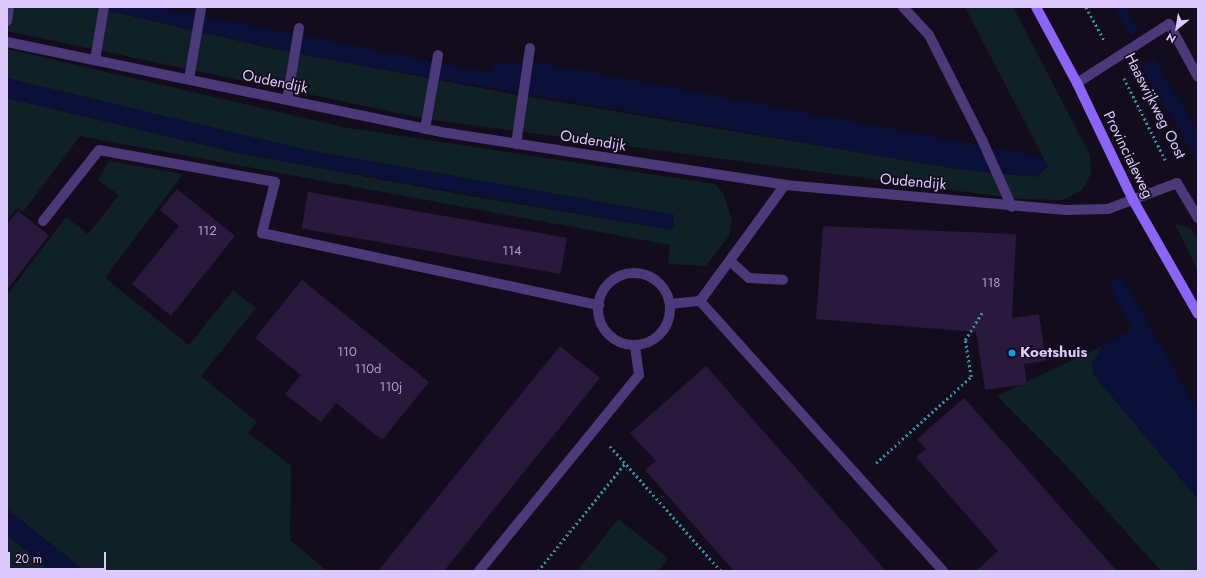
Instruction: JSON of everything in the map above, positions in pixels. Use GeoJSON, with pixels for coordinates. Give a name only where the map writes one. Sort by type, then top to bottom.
{"type":"FeatureCollection","features":[{"type":"Feature","properties":{"kind":"main road","name":"Provincialeweg"},"geometry":{"type":"LineString","coordinates":[[1036,7],[1077,83],[1133,200],[1198,314]]}},
{"type":"Feature","properties":{"kind":"street"},"geometry":{"type":"LineString","coordinates":[[7,21],[9,7]]}},
{"type":"Feature","properties":{"kind":"street"},"geometry":{"type":"LineString","coordinates":[[95,60],[104,7]]}},
{"type":"Feature","properties":{"kind":"street"},"geometry":{"type":"LineString","coordinates":[[903,7],[929,35],[983,142],[1012,207]]}},
{"type":"Feature","properties":{"kind":"street"},"geometry":{"type":"LineString","coordinates":[[189,79],[201,9]]}},
{"type":"Feature","properties":{"kind":"street"},"geometry":{"type":"LineString","coordinates":[[1077,83],[1169,24],[1198,77]]}},
{"type":"Feature","properties":{"kind":"street"},"geometry":{"type":"LineString","coordinates":[[287,100],[299,28]]}},
{"type":"Feature","properties":{"kind":"street","name":"Oudendijk"},"geometry":{"type":"LineString","coordinates":[[7,42],[425,129],[785,185],[1012,207],[1108,208],[1177,183]]}},
{"type":"Feature","properties":{"kind":"street"},"geometry":{"type":"LineString","coordinates":[[516,144],[530,48]]}},
{"type":"Feature","properties":{"kind":"street"},"geometry":{"type":"LineString","coordinates":[[425,129],[438,55]]}},
{"type":"Feature","properties":{"kind":"street"},"geometry":{"type":"LineString","coordinates":[[43,221],[99,150],[275,182],[262,233],[599,305]]}},
{"type":"Feature","properties":{"kind":"street","name":"Haaswijkweg Oost"},"geometry":{"type":"LineString","coordinates":[[1177,183],[1198,218]]}},
{"type":"Feature","properties":{"kind":"street"},"geometry":{"type":"LineString","coordinates":[[670,304],[700,301],[785,185]]}},
{"type":"Feature","properties":{"kind":"street"},"geometry":{"type":"LineString","coordinates":[[730,261],[749,278],[783,280]]}},
{"type":"Feature","properties":{"kind":"street"},"geometry":{"type":"LineString","coordinates":[[634,274],[651,277],[660,284],[670,304],[665,328],[647,343],[635,345],[612,337],[599,317],[599,305],[608,284],[617,278],[634,274]]}},
{"type":"Feature","properties":{"kind":"street"},"geometry":{"type":"LineString","coordinates":[[700,301],[861,477],[942,571]]}},
{"type":"Feature","properties":{"kind":"street"},"geometry":{"type":"LineString","coordinates":[[479,571],[639,375],[635,345]]}},
{"type":"Feature","properties":{"kind":"path","name":"Haaswijkweg Oost"},"geometry":{"type":"LineString","coordinates":[[1086,7],[1115,60],[1177,183]]}},
{"type":"Feature","properties":{"kind":"path"},"geometry":{"type":"LineString","coordinates":[[861,477],[971,377],[965,340],[982,313]]}},
{"type":"Feature","properties":{"kind":"path"},"geometry":{"type":"LineString","coordinates":[[596,429],[721,571]]}},
{"type":"Feature","properties":{"kind":"path"},"geometry":{"type":"LineString","coordinates":[[538,571],[625,463]]}},
{"type":"Feature","properties":{"kind":"shaded area"},"geometry":{"type":"Polygon","coordinates":[[[7,7],[92,7],[274,49],[512,94],[952,168],[1020,176],[1048,167],[965,7],[1013,7],[1090,155],[1091,174],[1082,190],[1063,200],[1018,199],[427,119],[7,31],[7,7]]]}},
{"type":"Feature","properties":{"kind":"shaded area"},"geometry":{"type":"Polygon","coordinates":[[[92,7],[158,7],[491,73],[494,63],[542,63],[1042,157],[1048,167],[1036,177],[952,168],[314,57],[92,7]]]}},
{"type":"Feature","properties":{"kind":"shaded area"},"geometry":{"type":"Polygon","coordinates":[[[7,49],[343,127],[715,184],[723,193],[732,220],[729,236],[706,266],[668,264],[670,245],[80,136],[23,212],[17,208],[7,221],[7,98],[238,153],[470,196],[673,230],[674,215],[307,150],[167,118],[7,78],[7,49]]]}},
{"type":"Feature","properties":{"kind":"shaded area"},"geometry":{"type":"Polygon","coordinates":[[[1154,58],[1198,131],[1198,163],[1141,66],[1154,58]]]}},
{"type":"Feature","properties":{"kind":"shaded area"},"geometry":{"type":"Polygon","coordinates":[[[7,78],[307,150],[674,215],[673,230],[238,153],[7,98],[7,78]]]}},
{"type":"Feature","properties":{"kind":"shaded area"},"geometry":{"type":"Polygon","coordinates":[[[109,161],[183,174],[105,278],[189,345],[233,290],[256,308],[201,376],[257,422],[248,433],[291,466],[290,540],[327,571],[85,571],[7,509],[7,295],[66,217],[88,234],[119,195],[98,180],[109,161]]]}},
{"type":"Feature","properties":{"kind":"shaded area"},"geometry":{"type":"Polygon","coordinates":[[[1175,224],[1190,228],[1198,239],[1198,271],[1175,224]]]}},
{"type":"Feature","properties":{"kind":"shaded area"},"geometry":{"type":"Polygon","coordinates":[[[1122,277],[1198,410],[1198,499],[1093,374],[1092,364],[1102,346],[1132,329],[1109,284],[1122,277]]]}},
{"type":"Feature","properties":{"kind":"shaded area"},"geometry":{"type":"Polygon","coordinates":[[[1102,346],[1092,364],[1093,374],[1198,499],[1198,571],[1161,571],[1063,462],[997,396],[1102,346]]]}},
{"type":"Feature","properties":{"kind":"shaded area"},"geometry":{"type":"Polygon","coordinates":[[[7,509],[85,571],[52,571],[7,535],[7,509]]]}},
{"type":"Feature","properties":{"kind":"shaded area"},"geometry":{"type":"Polygon","coordinates":[[[618,519],[668,558],[658,571],[577,571],[618,519]]]}},
{"type":"Feature","properties":{"kind":"shaded area"},"geometry":{"type":"Polygon","coordinates":[[[7,535],[52,571],[7,571],[7,535]]]}},
{"type":"Feature","properties":{"kind":"building"},"geometry":{"type":"Polygon","coordinates":[[[177,189],[235,236],[171,316],[132,284],[179,226],[160,210],[177,189]]]}},
{"type":"Feature","properties":{"kind":"building"},"geometry":{"type":"Polygon","coordinates":[[[308,192],[567,238],[561,274],[302,228],[308,192]]]}},
{"type":"Feature","properties":{"kind":"building"},"geometry":{"type":"Polygon","coordinates":[[[18,211],[49,235],[7,290],[7,224],[18,211]]]}},
{"type":"Feature","properties":{"kind":"building"},"geometry":{"type":"Polygon","coordinates":[[[823,226],[1016,234],[1012,318],[1039,314],[1046,361],[1024,364],[1027,384],[985,390],[976,332],[816,319],[823,226]]]}},
{"type":"Feature","properties":{"kind":"building"},"geometry":{"type":"Polygon","coordinates":[[[302,280],[429,382],[382,440],[336,403],[321,422],[285,394],[301,375],[255,338],[302,280]]]}},
{"type":"Feature","properties":{"kind":"building"},"geometry":{"type":"Polygon","coordinates":[[[560,346],[600,378],[444,571],[378,571],[560,346]]]}},
{"type":"Feature","properties":{"kind":"building"},"geometry":{"type":"Polygon","coordinates":[[[706,366],[886,571],[734,571],[645,470],[656,461],[630,433],[706,366]]]}},
{"type":"Feature","properties":{"kind":"building"},"geometry":{"type":"Polygon","coordinates":[[[964,398],[1117,571],[976,571],[998,551],[916,457],[926,449],[917,439],[964,398]]]}},
{"type":"Feature","properties":{"kind":"waterway"},"geometry":{"type":"LineString","coordinates":[[1120,7],[1132,29]]}},
{"type":"Feature","properties":{"kind":"place","name":"Koetshuis"},"geometry":{"type":"Point","coordinates":[1012,353]}}]}
